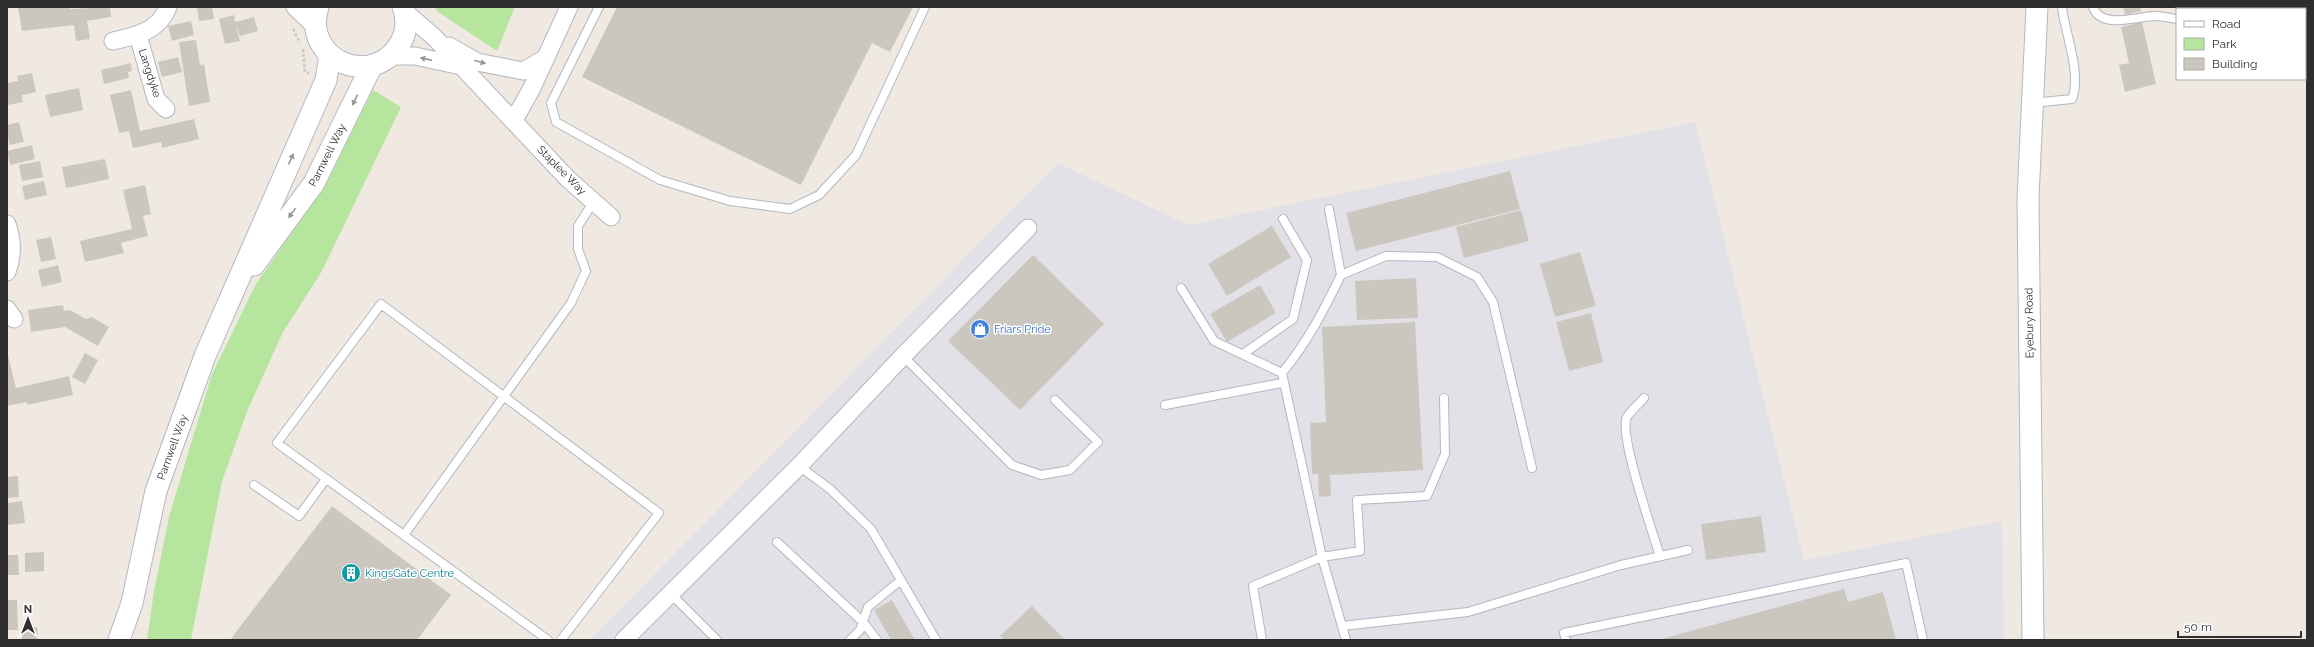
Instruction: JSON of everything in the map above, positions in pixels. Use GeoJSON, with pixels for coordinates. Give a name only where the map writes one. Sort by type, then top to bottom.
{"type":"FeatureCollection","features":[{"type":"Feature","properties":{"kind":"street","name":"Langdyke"},"geometry":{"type":"LineString","coordinates":[[113,41],[138,35],[153,28],[168,7]]}},
{"type":"Feature","properties":{"kind":"street"},"geometry":{"type":"LineString","coordinates":[[514,120],[546,58],[569,7]]}},
{"type":"Feature","properties":{"kind":"street","name":"Eyebury Road"},"geometry":{"type":"LineString","coordinates":[[2033,640],[2028,198],[2037,7]]}},
{"type":"Feature","properties":{"kind":"street","name":"Staplee Way"},"geometry":{"type":"LineString","coordinates":[[404,9],[434,37],[514,120],[568,179],[611,217]]}},
{"type":"Feature","properties":{"kind":"street","name":"Parnwell Way"},"geometry":{"type":"LineString","coordinates":[[231,298],[314,184],[381,60],[398,47],[404,36],[404,9]]}},
{"type":"Feature","properties":{"kind":"street"},"geometry":{"type":"LineString","coordinates":[[292,14],[316,17],[323,47],[330,55],[343,63],[357,67],[381,60],[415,56],[461,66]]}},
{"type":"Feature","properties":{"kind":"street","name":"Langdyke"},"geometry":{"type":"LineString","coordinates":[[138,35],[156,99],[166,109]]}},
{"type":"Feature","properties":{"kind":"street","name":"Staplee Way"},"geometry":{"type":"LineString","coordinates":[[434,37],[477,62],[523,71],[546,58]]}},
{"type":"Feature","properties":{"kind":"street","name":"Parnwell Way"},"geometry":{"type":"LineString","coordinates":[[119,640],[132,602],[156,491],[205,356],[326,80],[330,55]]}},
{"type":"Feature","properties":{"kind":"street"},"geometry":{"type":"LineString","coordinates":[[7,224],[12,247],[11,260],[7,272]]}},
{"type":"Feature","properties":{"kind":"street"},"geometry":{"type":"LineString","coordinates":[[624,640],[799,466],[903,356],[1028,228]]}},
{"type":"Feature","properties":{"kind":"street","name":"Parnwell Way"},"geometry":{"type":"LineString","coordinates":[[132,602],[135,640]]}},
{"type":"Feature","properties":{"kind":"lane"},"geometry":{"type":"LineString","coordinates":[[599,7],[551,103],[556,122],[660,180],[730,202],[790,209],[819,195],[856,155],[925,7]]}},
{"type":"Feature","properties":{"kind":"lane"},"geometry":{"type":"LineString","coordinates":[[2032,104],[2072,99],[2075,90],[2070,42],[2062,7]]}},
{"type":"Feature","properties":{"kind":"lane"},"geometry":{"type":"LineString","coordinates":[[2094,7],[2095,11],[2101,16],[2113,21],[2156,16],[2176,20]]}},
{"type":"Feature","properties":{"kind":"lane"},"geometry":{"type":"LineString","coordinates":[[404,535],[571,303],[586,271],[578,249],[578,226],[594,202]]}},
{"type":"Feature","properties":{"kind":"lane"},"geometry":{"type":"LineString","coordinates":[[1329,209],[1342,275],[1301,351],[1282,373],[1282,383],[1322,557],[1346,640]]}},
{"type":"Feature","properties":{"kind":"lane"},"geometry":{"type":"LineString","coordinates":[[1243,354],[1293,319],[1307,260],[1283,219]]}},
{"type":"Feature","properties":{"kind":"lane"},"geometry":{"type":"LineString","coordinates":[[1342,275],[1386,256],[1437,257],[1477,277],[1493,302],[1532,468]]}},
{"type":"Feature","properties":{"kind":"lane"},"geometry":{"type":"LineString","coordinates":[[1181,288],[1214,341],[1282,373]]}},
{"type":"Feature","properties":{"kind":"lane"},"geometry":{"type":"LineString","coordinates":[[548,640],[277,444],[381,304],[659,513],[561,640]]}},
{"type":"Feature","properties":{"kind":"lane"},"geometry":{"type":"LineString","coordinates":[[903,356],[1012,465],[1041,475],[1070,470],[1098,442],[1055,400]]}},
{"type":"Feature","properties":{"kind":"lane"},"geometry":{"type":"LineString","coordinates":[[1166,405],[1282,383]]}},
{"type":"Feature","properties":{"kind":"lane"},"geometry":{"type":"LineString","coordinates":[[1262,640],[1253,586],[1322,557],[1360,551],[1357,500],[1427,496],[1446,454],[1444,398]]}},
{"type":"Feature","properties":{"kind":"lane"},"geometry":{"type":"LineString","coordinates":[[1644,398],[1627,417],[1626,433],[1630,454],[1660,556]]}},
{"type":"Feature","properties":{"kind":"lane"},"geometry":{"type":"LineString","coordinates":[[799,466],[830,489],[871,529],[936,640]]}},
{"type":"Feature","properties":{"kind":"lane"},"geometry":{"type":"LineString","coordinates":[[254,485],[299,516],[326,480]]}},
{"type":"Feature","properties":{"kind":"lane"},"geometry":{"type":"LineString","coordinates":[[777,542],[863,622],[877,640]]}},
{"type":"Feature","properties":{"kind":"lane"},"geometry":{"type":"LineString","coordinates":[[1342,626],[1468,612],[1621,565],[1688,550]]}},
{"type":"Feature","properties":{"kind":"lane"},"geometry":{"type":"LineString","coordinates":[[1566,640],[1564,633],[1906,563],[1923,640]]}},
{"type":"Feature","properties":{"kind":"lane"},"geometry":{"type":"LineString","coordinates":[[850,640],[860,630],[868,607],[902,580]]}},
{"type":"Feature","properties":{"kind":"lane"},"geometry":{"type":"LineString","coordinates":[[671,594],[717,640]]}},
{"type":"Feature","properties":{"kind":"path"},"geometry":{"type":"LineString","coordinates":[[292,14],[302,47],[305,72],[326,80]]}},
{"type":"Feature","properties":{"kind":"shaded area"},"geometry":{"type":"Polygon","coordinates":[[[1695,122],[1804,560],[2002,521],[2004,640],[590,640],[1058,163],[1188,225],[1695,122]]]}},
{"type":"Feature","properties":{"kind":"green space"},"geometry":{"type":"Polygon","coordinates":[[[434,7],[513,7],[514,9],[497,51],[438,12],[434,7]]]}},
{"type":"Feature","properties":{"kind":"green space"},"geometry":{"type":"Polygon","coordinates":[[[373,90],[401,107],[322,271],[283,332],[248,409],[222,481],[191,640],[147,640],[154,591],[169,517],[212,374],[256,284],[320,192],[373,90]]]}},
{"type":"Feature","properties":{"kind":"building"},"geometry":{"type":"Polygon","coordinates":[[[18,7],[69,7],[70,9],[110,7],[111,17],[87,21],[90,39],[76,41],[74,25],[22,31],[18,7]]]}},
{"type":"Feature","properties":{"kind":"building"},"geometry":{"type":"Polygon","coordinates":[[[197,7],[212,7],[214,19],[199,21],[197,7]]]}},
{"type":"Feature","properties":{"kind":"building"},"geometry":{"type":"Polygon","coordinates":[[[617,7],[913,7],[890,52],[872,43],[801,185],[582,77],[617,7]]]}},
{"type":"Feature","properties":{"kind":"building"},"geometry":{"type":"Polygon","coordinates":[[[2123,7],[2140,7],[2141,11],[2125,15],[2123,7]]]}},
{"type":"Feature","properties":{"kind":"building"},"geometry":{"type":"Polygon","coordinates":[[[234,15],[235,22],[254,17],[258,31],[240,36],[236,26],[240,41],[225,44],[219,19],[234,15]]]}},
{"type":"Feature","properties":{"kind":"building"},"geometry":{"type":"Polygon","coordinates":[[[191,21],[194,35],[172,41],[168,26],[191,21]]]}},
{"type":"Feature","properties":{"kind":"building"},"geometry":{"type":"Polygon","coordinates":[[[2142,22],[2156,84],[2125,92],[2119,65],[2129,63],[2121,27],[2142,22]]]}},
{"type":"Feature","properties":{"kind":"building"},"geometry":{"type":"Polygon","coordinates":[[[196,40],[200,65],[204,64],[210,102],[189,106],[179,42],[196,40]]]}},
{"type":"Feature","properties":{"kind":"building"},"geometry":{"type":"Polygon","coordinates":[[[178,57],[182,72],[162,77],[158,62],[178,57]]]}},
{"type":"Feature","properties":{"kind":"building"},"geometry":{"type":"Polygon","coordinates":[[[131,63],[132,71],[128,72],[129,78],[104,84],[101,70],[131,63]]]}},
{"type":"Feature","properties":{"kind":"building"},"geometry":{"type":"Polygon","coordinates":[[[32,73],[36,92],[22,95],[23,102],[8,105],[7,83],[18,81],[17,76],[32,73]]]}},
{"type":"Feature","properties":{"kind":"building"},"geometry":{"type":"Polygon","coordinates":[[[79,88],[83,110],[50,117],[45,95],[79,88]]]}},
{"type":"Feature","properties":{"kind":"building"},"geometry":{"type":"Polygon","coordinates":[[[131,90],[140,131],[194,119],[199,139],[162,148],[161,142],[133,148],[129,131],[119,133],[110,95],[131,90]]]}},
{"type":"Feature","properties":{"kind":"building"},"geometry":{"type":"Polygon","coordinates":[[[19,122],[24,142],[9,145],[7,125],[19,122]]]}},
{"type":"Feature","properties":{"kind":"building"},"geometry":{"type":"Polygon","coordinates":[[[32,145],[35,159],[10,165],[7,151],[32,145]]]}},
{"type":"Feature","properties":{"kind":"building"},"geometry":{"type":"Polygon","coordinates":[[[105,159],[109,179],[66,188],[62,167],[105,159]]]}},
{"type":"Feature","properties":{"kind":"building"},"geometry":{"type":"Polygon","coordinates":[[[40,161],[43,177],[22,181],[19,165],[40,161]]]}},
{"type":"Feature","properties":{"kind":"building"},"geometry":{"type":"Polygon","coordinates":[[[1510,171],[1520,209],[1356,251],[1346,213],[1510,171]]]}},
{"type":"Feature","properties":{"kind":"building"},"geometry":{"type":"Polygon","coordinates":[[[44,181],[47,195],[25,200],[22,186],[44,181]]]}},
{"type":"Feature","properties":{"kind":"building"},"geometry":{"type":"Polygon","coordinates":[[[145,185],[151,214],[143,216],[148,236],[121,243],[124,253],[85,262],[80,241],[132,229],[123,190],[145,185]]]}},
{"type":"Feature","properties":{"kind":"building"},"geometry":{"type":"Polygon","coordinates":[[[1521,210],[1529,241],[1464,258],[1456,227],[1521,210]]]}},
{"type":"Feature","properties":{"kind":"building"},"geometry":{"type":"Polygon","coordinates":[[[1272,226],[1291,257],[1227,296],[1208,264],[1272,226]]]}},
{"type":"Feature","properties":{"kind":"building"},"geometry":{"type":"Polygon","coordinates":[[[51,237],[56,259],[41,262],[36,240],[51,237]]]}},
{"type":"Feature","properties":{"kind":"building"},"geometry":{"type":"Polygon","coordinates":[[[1580,252],[1596,306],[1555,317],[1540,264],[1580,252]]]}},
{"type":"Feature","properties":{"kind":"building"},"geometry":{"type":"Polygon","coordinates":[[[1033,255],[1104,324],[1020,410],[948,341],[1033,255]]]}},
{"type":"Feature","properties":{"kind":"building"},"geometry":{"type":"Polygon","coordinates":[[[58,265],[62,282],[42,287],[38,270],[58,265]]]}},
{"type":"Feature","properties":{"kind":"building"},"geometry":{"type":"Polygon","coordinates":[[[1416,278],[1418,318],[1357,320],[1355,281],[1416,278]]]}},
{"type":"Feature","properties":{"kind":"building"},"geometry":{"type":"Polygon","coordinates":[[[1260,285],[1276,313],[1227,342],[1210,314],[1260,285]]]}},
{"type":"Feature","properties":{"kind":"building"},"geometry":{"type":"Polygon","coordinates":[[[63,305],[64,311],[70,310],[86,319],[92,317],[109,327],[98,346],[65,327],[31,332],[28,310],[63,305]]]}},
{"type":"Feature","properties":{"kind":"building"},"geometry":{"type":"Polygon","coordinates":[[[1591,313],[1603,362],[1569,371],[1556,322],[1591,313]]]}},
{"type":"Feature","properties":{"kind":"building"},"geometry":{"type":"Polygon","coordinates":[[[1415,322],[1423,470],[1330,475],[1331,496],[1319,497],[1318,474],[1312,474],[1310,423],[1326,422],[1322,327],[1415,322]]]}},
{"type":"Feature","properties":{"kind":"building"},"geometry":{"type":"Polygon","coordinates":[[[7,351],[16,388],[69,376],[73,395],[27,405],[27,402],[7,406],[7,351]]]}},
{"type":"Feature","properties":{"kind":"building"},"geometry":{"type":"Polygon","coordinates":[[[85,353],[98,360],[85,384],[72,377],[85,353]]]}},
{"type":"Feature","properties":{"kind":"building"},"geometry":{"type":"Polygon","coordinates":[[[18,476],[19,497],[7,498],[7,477],[18,476]]]}},
{"type":"Feature","properties":{"kind":"building"},"geometry":{"type":"Polygon","coordinates":[[[22,501],[25,523],[7,525],[7,503],[22,501]]]}},
{"type":"Feature","properties":{"kind":"building","name":"KingsGate Centre"},"geometry":{"type":"Polygon","coordinates":[[[332,506],[451,595],[417,640],[230,640],[332,506]]]}},
{"type":"Feature","properties":{"kind":"building"},"geometry":{"type":"Polygon","coordinates":[[[1761,516],[1766,552],[1706,560],[1701,524],[1761,516]]]}},
{"type":"Feature","properties":{"kind":"building"},"geometry":{"type":"Polygon","coordinates":[[[44,552],[44,571],[25,572],[25,553],[44,552]]]}},
{"type":"Feature","properties":{"kind":"building"},"geometry":{"type":"Polygon","coordinates":[[[7,555],[18,555],[19,575],[7,575],[7,555]]]}},
{"type":"Feature","properties":{"kind":"building"},"geometry":{"type":"Polygon","coordinates":[[[1844,589],[1848,602],[1883,592],[1896,640],[1658,640],[1844,589]]]}},
{"type":"Feature","properties":{"kind":"building"},"geometry":{"type":"Polygon","coordinates":[[[7,600],[17,600],[18,630],[7,630],[7,600]]]}},
{"type":"Feature","properties":{"kind":"building"},"geometry":{"type":"Polygon","coordinates":[[[892,600],[915,640],[891,640],[874,610],[892,600]]]}},
{"type":"Feature","properties":{"kind":"building"},"geometry":{"type":"Polygon","coordinates":[[[1032,606],[1065,640],[1004,640],[1000,636],[1032,606]]]}},
{"type":"Feature","properties":{"kind":"building"},"geometry":{"type":"Polygon","coordinates":[[[37,627],[38,640],[22,640],[22,628],[37,627]]]}},
{"type":"Feature","properties":{"kind":"place","name":"Friars Pride"},"geometry":{"type":"Point","coordinates":[980,329]}},
{"type":"Feature","properties":{"kind":"place","name":"KingsGate Centre"},"geometry":{"type":"Point","coordinates":[351,573]}}]}
